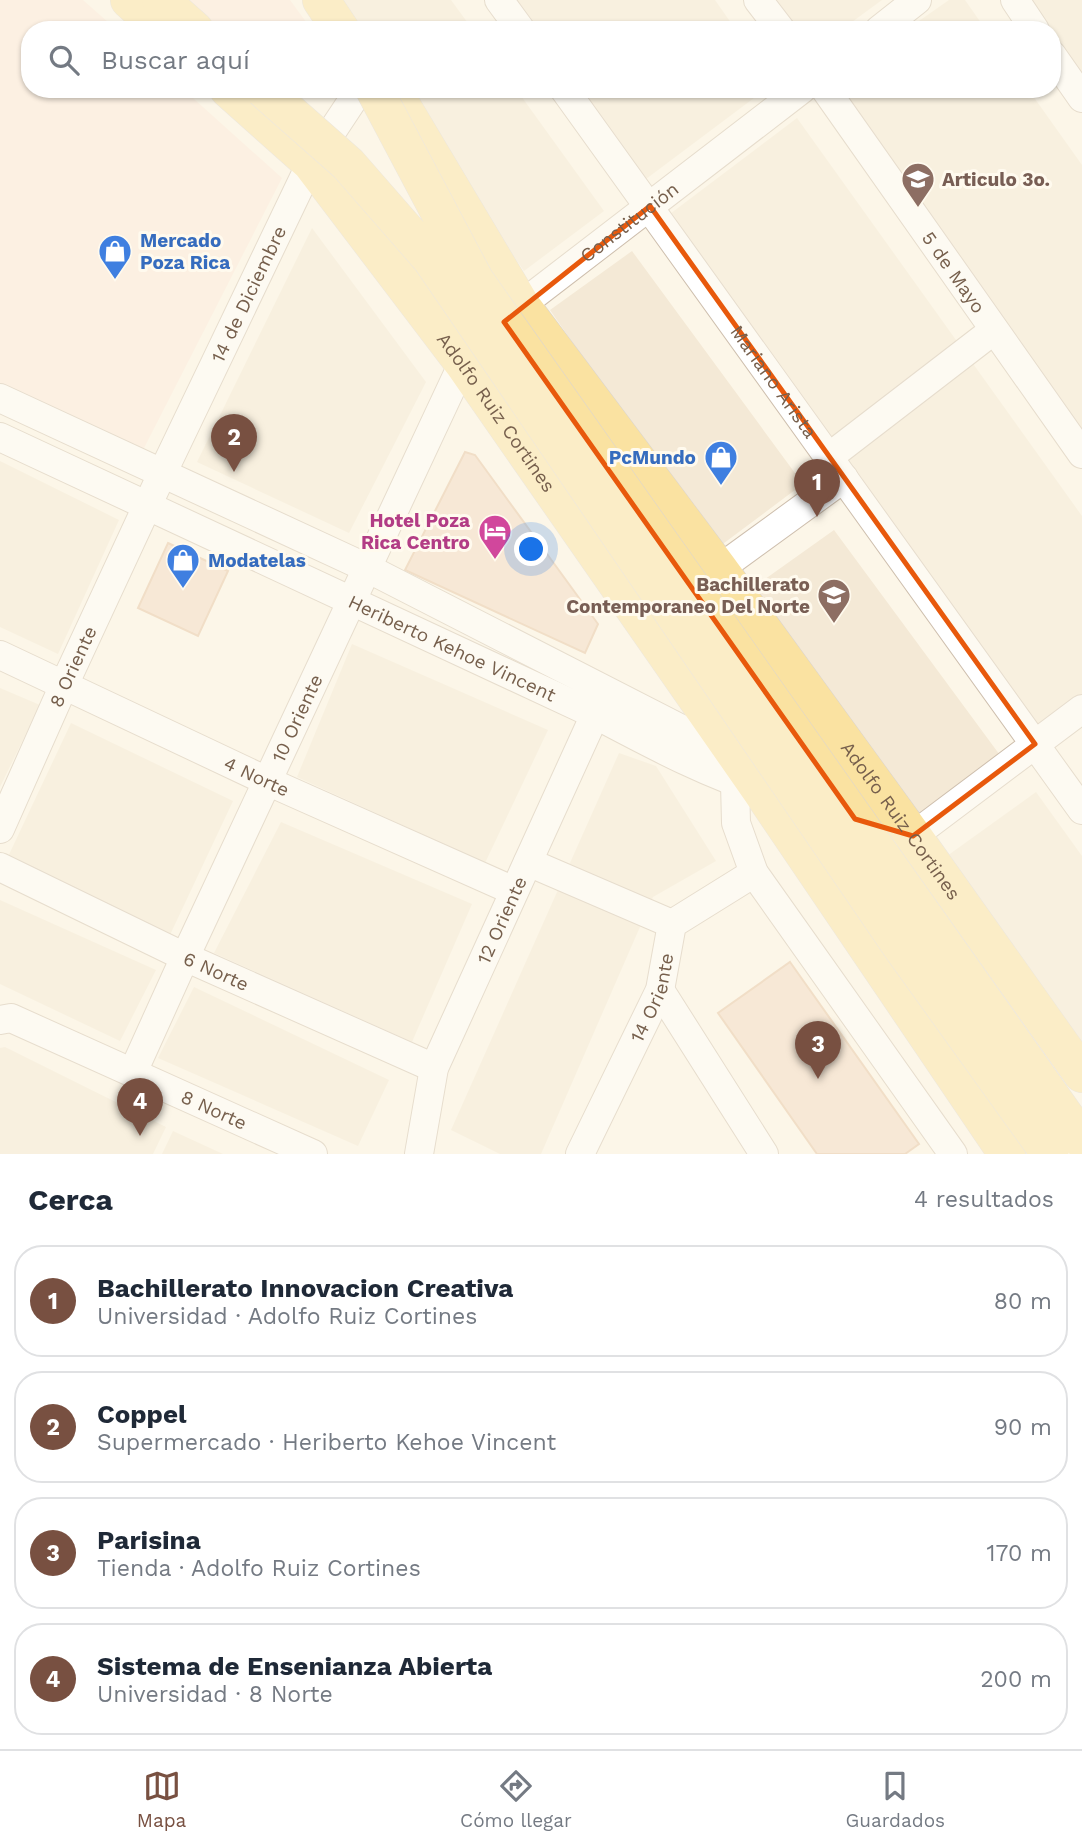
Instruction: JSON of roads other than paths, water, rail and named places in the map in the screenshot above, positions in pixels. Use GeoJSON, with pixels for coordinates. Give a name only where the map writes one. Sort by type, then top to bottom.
{"type":"FeatureCollection","features":[{"type":"Feature","properties":{"kind":"main road"},"geometry":{"type":"LineString","coordinates":[[129,0],[152,21]]}},
{"type":"Feature","properties":{"kind":"main road"},"geometry":{"type":"LineString","coordinates":[[161,0],[185,21]]}},
{"type":"Feature","properties":{"kind":"main road"},"geometry":{"type":"LineString","coordinates":[[321,0],[335,21]]}},
{"type":"Feature","properties":{"kind":"main road"},"geometry":{"type":"LineString","coordinates":[[336,0],[349,21]]}},
{"type":"Feature","properties":{"kind":"main road","name":"Adolfo Ruiz Cortines"},"geometry":{"type":"LineString","coordinates":[[238,98],[311,163],[463,363],[744,777],[1007,1154]]}},
{"type":"Feature","properties":{"kind":"main road"},"geometry":{"type":"LineString","coordinates":[[272,98],[348,164],[431,259],[894,936],[1050,1154]]}},
{"type":"Feature","properties":{"kind":"main road"},"geometry":{"type":"LineString","coordinates":[[379,98],[475,280],[1082,1140]]}},
{"type":"Feature","properties":{"kind":"main road","name":"Adolfo Ruiz Cortines"},"geometry":{"type":"LineString","coordinates":[[398,98],[521,305],[719,569],[1082,1074]]}},
{"type":"Feature","properties":{"kind":"street"},"geometry":{"type":"LineString","coordinates":[[499,0],[514,21]]}},
{"type":"Feature","properties":{"kind":"street"},"geometry":{"type":"LineString","coordinates":[[758,0],[774,21]]}},
{"type":"Feature","properties":{"kind":"street"},"geometry":{"type":"LineString","coordinates":[[891,21],[918,0]]}},
{"type":"Feature","properties":{"kind":"street"},"geometry":{"type":"LineString","coordinates":[[1015,0],[1029,21]]}},
{"type":"Feature","properties":{"kind":"street"},"geometry":{"type":"LineString","coordinates":[[1061,68],[1082,98]]}},
{"type":"Feature","properties":{"kind":"street","name":"14 de Diciembre"},"geometry":{"type":"LineString","coordinates":[[148,506],[311,163],[354,98]]}},
{"type":"Feature","properties":{"kind":"street","name":"Mariano Arista"},"geometry":{"type":"LineString","coordinates":[[571,98],[1082,810]]}},
{"type":"Feature","properties":{"kind":"street","name":"Constitución"},"geometry":{"type":"LineString","coordinates":[[463,363],[521,305],[790,98]]}},
{"type":"Feature","properties":{"kind":"street","name":"5 de Mayo"},"geometry":{"type":"LineString","coordinates":[[831,98],[1082,454]]}},
{"type":"Feature","properties":{"kind":"street"},"geometry":{"type":"LineString","coordinates":[[719,569],[994,330]]}},
{"type":"Feature","properties":{"kind":"street","name":"10 Oriente"},"geometry":{"type":"LineString","coordinates":[[133,1072],[184,957],[463,363]]}},
{"type":"Feature","properties":{"kind":"street","name":"Heriberto Kehoe Vincent"},"geometry":{"type":"LineString","coordinates":[[0,398],[367,568],[600,703],[744,777],[905,825]]}},
{"type":"Feature","properties":{"kind":"street","name":"Heriberto Kehoe Vincent"},"geometry":{"type":"LineString","coordinates":[[0,437],[351,601],[600,703]]}},
{"type":"Feature","properties":{"kind":"street","name":"8 Oriente"},"geometry":{"type":"LineString","coordinates":[[0,829],[148,506]]}},
{"type":"Feature","properties":{"kind":"street","name":"4 Norte"},"geometry":{"type":"LineString","coordinates":[[0,655],[267,781],[514,891]]}},
{"type":"Feature","properties":{"kind":"street","name":"12 Oriente"},"geometry":{"type":"LineString","coordinates":[[419,1154],[434,1068],[600,703]]}},
{"type":"Feature","properties":{"kind":"street"},"geometry":{"type":"LineString","coordinates":[[905,825],[1035,744],[1082,709]]}},
{"type":"Feature","properties":{"kind":"street"},"geometry":{"type":"LineString","coordinates":[[744,777],[736,822],[754,873],[953,1154]]}},
{"type":"Feature","properties":{"kind":"street","name":"Heriberto Kehoe Vincent"},"geometry":{"type":"LineString","coordinates":[[744,777],[905,825]]}},
{"type":"Feature","properties":{"kind":"street"},"geometry":{"type":"LineString","coordinates":[[528,862],[672,924]]}},
{"type":"Feature","properties":{"kind":"street","name":"6 Norte"},"geometry":{"type":"LineString","coordinates":[[0,867],[184,957],[434,1068]]}},
{"type":"Feature","properties":{"kind":"street","name":"14 Oriente"},"geometry":{"type":"LineString","coordinates":[[580,1154],[660,990],[672,924],[754,873]]}},
{"type":"Feature","properties":{"kind":"street"},"geometry":{"type":"LineString","coordinates":[[660,990],[764,1154]]}},
{"type":"Feature","properties":{"kind":"street","name":"8 Norte"},"geometry":{"type":"LineString","coordinates":[[0,1020],[11,1018],[313,1154]]}},
{"type":"Feature","properties":{"kind":"place","name":"Articulo 3o."},"geometry":{"type":"Point","coordinates":[918,209]}},
{"type":"Feature","properties":{"kind":"place","name":"Mercado Poza Rica"},"geometry":{"type":"Point","coordinates":[115,281]}},
{"type":"Feature","properties":{"kind":"place","name":"Coppel"},"geometry":{"type":"Point","coordinates":[234,472]}},
{"type":"Feature","properties":{"kind":"place","name":"PcMundo"},"geometry":{"type":"Point","coordinates":[721,487]}},
{"type":"Feature","properties":{"kind":"place","name":"Bachillerato Innovacion Creativa"},"geometry":{"type":"Point","coordinates":[817,517]}},
{"type":"Feature","properties":{"kind":"place","name":"Hotel Poza Rica Centro"},"geometry":{"type":"Point","coordinates":[495,561]}},
{"type":"Feature","properties":{"kind":"place","name":"Modatelas"},"geometry":{"type":"Point","coordinates":[183,590]}},
{"type":"Feature","properties":{"kind":"place","name":"Bachillerato Contemporaneo Del Norte"},"geometry":{"type":"Point","coordinates":[834,625]}},
{"type":"Feature","properties":{"kind":"place","name":"Parisina"},"geometry":{"type":"Point","coordinates":[818,1079]}},
{"type":"Feature","properties":{"kind":"place","name":"Sistema de Ensenianza Abierta"},"geometry":{"type":"Point","coordinates":[140,1136]}}]}
